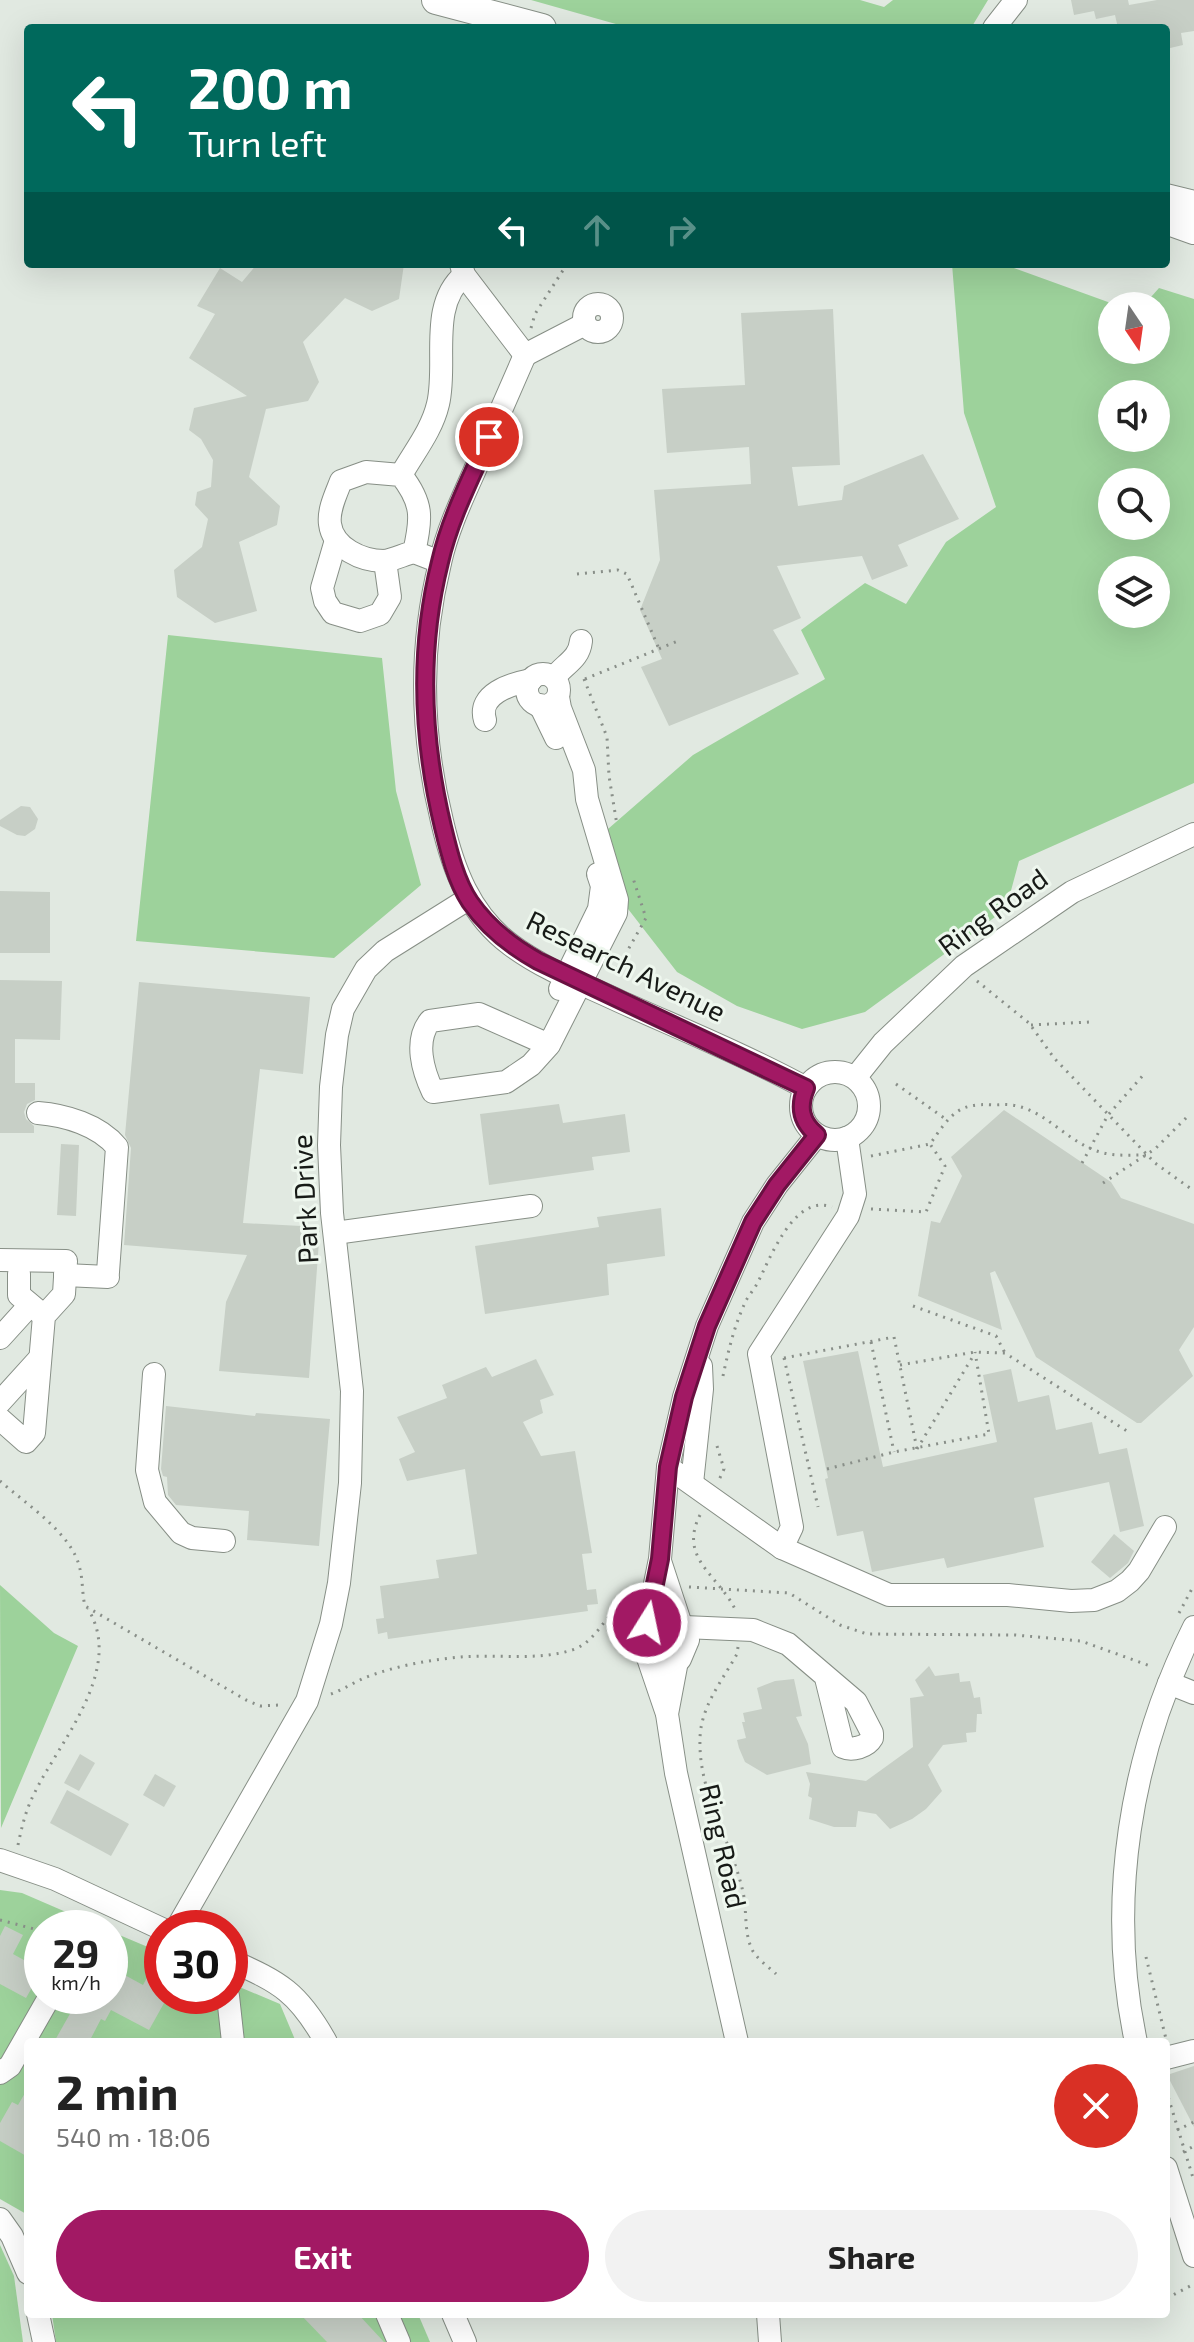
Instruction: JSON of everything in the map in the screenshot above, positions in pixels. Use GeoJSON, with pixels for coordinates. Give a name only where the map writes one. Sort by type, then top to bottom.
{"type":"FeatureCollection","features":[{"type":"Feature","properties":{"kind":"main road"},"geometry":{"type":"LineString","coordinates":[[436,0],[527,24]]}},
{"type":"Feature","properties":{"kind":"main road"},"geometry":{"type":"LineString","coordinates":[[1170,199],[1194,205]]}},
{"type":"Feature","properties":{"kind":"main road"},"geometry":{"type":"LineString","coordinates":[[1170,221],[1194,230]]}},
{"type":"Feature","properties":{"kind":"street"},"geometry":{"type":"LineString","coordinates":[[997,24],[1016,0]]}},
{"type":"Feature","properties":{"kind":"street"},"geometry":{"type":"LineString","coordinates":[[401,475],[424,439],[438,404],[441,327],[451,286],[463,270],[525,355],[585,324]]}},
{"type":"Feature","properties":{"kind":"street","name":"Research Avenue"},"geometry":{"type":"LineString","coordinates":[[525,355],[453,519],[440,562],[427,649],[427,752],[446,840],[468,899],[511,945],[573,979],[774,1070],[806,1088]]}},
{"type":"Feature","properties":{"kind":"street"},"geometry":{"type":"LineString","coordinates":[[414,552],[422,520],[413,491],[401,475],[366,472],[341,481],[330,524],[336,540],[355,556],[385,561],[414,552],[440,562]]}},
{"type":"Feature","properties":{"kind":"street"},"geometry":{"type":"LineString","coordinates":[[336,540],[322,588],[325,601],[333,613],[360,621],[380,614],[390,597],[385,561]]}},
{"type":"Feature","properties":{"kind":"street"},"geometry":{"type":"LineString","coordinates":[[543,1042],[479,1014],[471,1014],[430,1021],[421,1045],[423,1063],[433,1092],[506,1082],[531,1065],[543,1042],[573,979],[599,909],[602,886],[574,800],[569,769],[547,714],[561,668],[577,656],[581,641]]}},
{"type":"Feature","properties":{"kind":"street"},"geometry":{"type":"LineString","coordinates":[[485,720],[483,708],[489,698],[531,680],[528,695],[553,692]]}},
{"type":"Feature","properties":{"kind":"street","name":"Ring Road"},"geometry":{"type":"LineString","coordinates":[[855,1078],[883,1043],[961,968],[1072,892],[1194,834]]}},
{"type":"Feature","properties":{"kind":"street","name":"Park Drive"},"geometry":{"type":"LineString","coordinates":[[187,1910],[307,1701],[331,1624],[350,1483],[352,1391],[331,1197],[330,1119],[337,1035],[343,1009],[366,969],[385,951],[468,899]]}},
{"type":"Feature","properties":{"kind":"street"},"geometry":{"type":"LineString","coordinates":[[834,1072],[855,1078],[863,1085],[870,1105],[863,1125],[847,1138],[826,1139],[817,1135],[803,1119],[801,1108],[806,1088],[823,1074],[834,1072]]}},
{"type":"Feature","properties":{"kind":"street"},"geometry":{"type":"LineString","coordinates":[[38,1113],[68,1118],[102,1134],[119,1151],[108,1275],[65,1275]]}},
{"type":"Feature","properties":{"kind":"street"},"geometry":{"type":"LineString","coordinates":[[667,1714],[641,1645],[641,1637],[647,1623],[660,1559],[668,1467],[684,1397],[701,1344],[753,1222],[777,1185],[817,1135]]}},
{"type":"Feature","properties":{"kind":"street"},"geometry":{"type":"LineString","coordinates":[[782,1548],[792,1527],[759,1354],[848,1216],[855,1194],[847,1138]]}},
{"type":"Feature","properties":{"kind":"street"},"geometry":{"type":"LineString","coordinates":[[335,1233],[531,1206]]}},
{"type":"Feature","properties":{"kind":"street"},"geometry":{"type":"LineString","coordinates":[[0,1260],[66,1261],[64,1294],[0,1338]]}},
{"type":"Feature","properties":{"kind":"street"},"geometry":{"type":"LineString","coordinates":[[0,1419],[26,1442],[34,1433],[40,1358],[37,1310],[19,1295],[19,1274]]}},
{"type":"Feature","properties":{"kind":"street"},"geometry":{"type":"LineString","coordinates":[[692,1483],[702,1389],[701,1344]]}},
{"type":"Feature","properties":{"kind":"street"},"geometry":{"type":"LineString","coordinates":[[0,1402],[40,1358]]}},
{"type":"Feature","properties":{"kind":"street"},"geometry":{"type":"LineString","coordinates":[[154,1374],[147,1470],[155,1502],[181,1533],[192,1538],[224,1541]]}},
{"type":"Feature","properties":{"kind":"street"},"geometry":{"type":"LineString","coordinates":[[668,1467],[782,1548],[889,1595],[1019,1595],[1083,1602],[1107,1597],[1139,1571],[1165,1527]]}},
{"type":"Feature","properties":{"kind":"street"},"geometry":{"type":"LineString","coordinates":[[660,1559],[688,1640],[681,1657]]}},
{"type":"Feature","properties":{"kind":"street"},"geometry":{"type":"LineString","coordinates":[[647,1623],[660,1617],[674,1619],[682,1625],[764,1633],[788,1644],[826,1678]]}},
{"type":"Feature","properties":{"kind":"street"},"geometry":{"type":"LineString","coordinates":[[1135,2038],[1127,2002],[1123,1870],[1132,1805],[1154,1725],[1194,1627]]}},
{"type":"Feature","properties":{"kind":"street"},"geometry":{"type":"LineString","coordinates":[[648,1658],[662,1664],[739,1630]]}},
{"type":"Feature","properties":{"kind":"street","name":"Ring Road"},"geometry":{"type":"LineString","coordinates":[[681,1657],[667,1714],[676,1773],[736,2038]]}},
{"type":"Feature","properties":{"kind":"street"},"geometry":{"type":"LineString","coordinates":[[1169,1683],[1194,1693]]}},
{"type":"Feature","properties":{"kind":"street"},"geometry":{"type":"LineString","coordinates":[[8,1863],[55,1879],[144,1921]]}},
{"type":"Feature","properties":{"kind":"street"},"geometry":{"type":"LineString","coordinates":[[248,1971],[275,1980],[295,1996],[324,2038]]}},
{"type":"Feature","properties":{"kind":"street"},"geometry":{"type":"LineString","coordinates":[[26,2038],[40,2014]]}},
{"type":"Feature","properties":{"kind":"street"},"geometry":{"type":"LineString","coordinates":[[230,2014],[233,2038]]}},
{"type":"Feature","properties":{"kind":"street"},"geometry":{"type":"LineString","coordinates":[[0,2073],[10,2066],[24,2042]]}},
{"type":"Feature","properties":{"kind":"street"},"geometry":{"type":"LineString","coordinates":[[1170,2057],[1194,2051]]}},
{"type":"Feature","properties":{"kind":"street"},"geometry":{"type":"LineString","coordinates":[[1170,2181],[1194,2256]]}},
{"type":"Feature","properties":{"kind":"street"},"geometry":{"type":"LineString","coordinates":[[0,2219],[12,2236],[24,2264]]}},
{"type":"Feature","properties":{"kind":"street"},"geometry":{"type":"LineString","coordinates":[[39,2318],[44,2342]]}},
{"type":"Feature","properties":{"kind":"street"},"geometry":{"type":"LineString","coordinates":[[389,2318],[399,2342]]}},
{"type":"Feature","properties":{"kind":"street"},"geometry":{"type":"LineString","coordinates":[[455,2318],[465,2342]]}},
{"type":"Feature","properties":{"kind":"street"},"geometry":{"type":"LineString","coordinates":[[768,2318],[770,2342]]}},
{"type":"Feature","properties":{"kind":"path"},"geometry":{"type":"LineString","coordinates":[[525,355],[535,314],[564,268]]}},
{"type":"Feature","properties":{"kind":"path"},"geometry":{"type":"LineString","coordinates":[[577,574],[618,570],[627,574],[659,649]]}},
{"type":"Feature","properties":{"kind":"path"},"geometry":{"type":"LineString","coordinates":[[553,692],[678,641]]}},
{"type":"Feature","properties":{"kind":"path"},"geometry":{"type":"LineString","coordinates":[[584,679],[607,737],[609,776],[619,835]]}},
{"type":"Feature","properties":{"kind":"path"},"geometry":{"type":"LineString","coordinates":[[617,969],[646,918],[631,871]]}},
{"type":"Feature","properties":{"kind":"path"},"geometry":{"type":"LineString","coordinates":[[961,968],[1031,1025],[1054,1058],[1146,1155],[1193,1192]]}},
{"type":"Feature","properties":{"kind":"path"},"geometry":{"type":"LineString","coordinates":[[1031,1025],[1090,1022]]}},
{"type":"Feature","properties":{"kind":"path"},"geometry":{"type":"LineString","coordinates":[[1082,1163],[1108,1115],[1145,1073]]}},
{"type":"Feature","properties":{"kind":"path"},"geometry":{"type":"LineString","coordinates":[[896,1084],[947,1120]]}},
{"type":"Feature","properties":{"kind":"path"},"geometry":{"type":"LineString","coordinates":[[867,1157],[930,1144],[947,1120],[964,1105],[979,1103],[1014,1105],[1044,1118],[1090,1149],[1110,1155],[1146,1155]]}},
{"type":"Feature","properties":{"kind":"path"},"geometry":{"type":"LineString","coordinates":[[1103,1183],[1164,1143],[1190,1114]]}},
{"type":"Feature","properties":{"kind":"path"},"geometry":{"type":"LineString","coordinates":[[870,1209],[926,1212],[945,1166],[930,1144]]}},
{"type":"Feature","properties":{"kind":"path"},"geometry":{"type":"LineString","coordinates":[[722,1385],[744,1303],[776,1246],[796,1217],[807,1209],[825,1204],[838,1209]]}},
{"type":"Feature","properties":{"kind":"path"},"geometry":{"type":"LineString","coordinates":[[913,1306],[996,1336],[1005,1353],[1130,1433]]}},
{"type":"Feature","properties":{"kind":"path"},"geometry":{"type":"LineString","coordinates":[[784,1358],[894,1337],[917,1449]]}},
{"type":"Feature","properties":{"kind":"path"},"geometry":{"type":"LineString","coordinates":[[871,1341],[894,1452]]}},
{"type":"Feature","properties":{"kind":"path"},"geometry":{"type":"LineString","coordinates":[[782,1350],[818,1507]]}},
{"type":"Feature","properties":{"kind":"path"},"geometry":{"type":"LineString","coordinates":[[900,1365],[975,1352],[1005,1353]]}},
{"type":"Feature","properties":{"kind":"path"},"geometry":{"type":"LineString","coordinates":[[917,1449],[975,1352]]}},
{"type":"Feature","properties":{"kind":"path"},"geometry":{"type":"LineString","coordinates":[[827,1469],[894,1452],[989,1434],[975,1352]]}},
{"type":"Feature","properties":{"kind":"path"},"geometry":{"type":"LineString","coordinates":[[715,1439],[724,1469],[694,1528],[694,1551],[701,1564],[725,1591],[737,1613],[739,1630],[737,1654],[704,1710],[700,1738],[703,1774],[743,1892],[751,1949],[776,1974]]}},
{"type":"Feature","properties":{"kind":"path"},"geometry":{"type":"LineString","coordinates":[[0,1481],[63,1536],[74,1552],[80,1568],[85,1606],[97,1626],[99,1651],[93,1680],[78,1720],[34,1794],[8,1863]]}},
{"type":"Feature","properties":{"kind":"path"},"geometry":{"type":"LineString","coordinates":[[678,1586],[789,1593],[840,1625],[867,1634],[1015,1635],[1081,1641],[1160,1670],[1169,1683]]}},
{"type":"Feature","properties":{"kind":"path"},"geometry":{"type":"LineString","coordinates":[[85,1606],[260,1706],[307,1701],[412,1664],[461,1657],[552,1654],[571,1650],[586,1644],[619,1604],[642,1594]]}},
{"type":"Feature","properties":{"kind":"path"},"geometry":{"type":"LineString","coordinates":[[0,1920],[24,1926]]}},
{"type":"Feature","properties":{"kind":"path"},"geometry":{"type":"LineString","coordinates":[[1145,1947],[1164,2038]]}},
{"type":"Feature","properties":{"kind":"path"},"geometry":{"type":"LineString","coordinates":[[1170,2105],[1194,2181]]}},
{"type":"Feature","properties":{"kind":"path"},"geometry":{"type":"LineString","coordinates":[[1177,2130],[1194,2122]]}},
{"type":"Feature","properties":{"kind":"path"},"geometry":{"type":"LineString","coordinates":[[1183,2152],[1194,2146]]}},
{"type":"Feature","properties":{"kind":"path"},"geometry":{"type":"LineString","coordinates":[[1170,2295],[1194,2284]]}},
{"type":"Feature","properties":{"kind":"green space"},"geometry":{"type":"Polygon","coordinates":[[[531,0],[860,0],[884,7],[893,0],[988,0],[973,24],[616,24],[531,0]]]}},
{"type":"Feature","properties":{"kind":"green space"},"geometry":{"type":"Polygon","coordinates":[[[952,268],[1014,268],[1098,298],[1098,364],[1170,364],[1170,292],[1155,292],[1159,288],[1194,299],[1194,783],[1019,861],[1006,909],[865,1012],[802,1029],[737,1006],[677,972],[604,878],[608,829],[693,755],[825,679],[801,630],[865,583],[906,604],[946,542],[996,507],[964,413],[952,268]]]}},
{"type":"Feature","properties":{"kind":"green space"},"geometry":{"type":"Polygon","coordinates":[[[168,635],[382,658],[396,791],[421,885],[334,958],[136,941],[168,635]]]}},
{"type":"Feature","properties":{"kind":"green space"},"geometry":{"type":"Polygon","coordinates":[[[0,1585],[54,1633],[78,1646],[1,1828],[0,1585]]]}},
{"type":"Feature","properties":{"kind":"green space"},"geometry":{"type":"Polygon","coordinates":[[[0,1890],[22,1893],[61,1910],[24,1910],[24,2014],[128,2014],[128,1939],[144,1945],[144,2014],[248,2014],[248,1991],[280,2004],[294,2038],[24,2038],[24,2213],[0,2199],[0,1890]]]}},
{"type":"Feature","properties":{"kind":"green space"},"geometry":{"type":"Polygon","coordinates":[[[0,2245],[14,2276],[23,2342],[0,2342],[0,2245]]]}},
{"type":"Feature","properties":{"kind":"green space"},"geometry":{"type":"Polygon","coordinates":[[[53,2318],[420,2318],[430,2342],[56,2342],[53,2318]]]}},
{"type":"Feature","properties":{"kind":"building"},"geometry":{"type":"Polygon","coordinates":[[[1071,0],[1128,0],[1129,5],[1157,0],[1194,0],[1194,31],[1181,33],[1183,45],[1170,48],[1170,24],[1117,24],[1115,15],[1096,19],[1094,11],[1074,15],[1071,0]]]}},
{"type":"Feature","properties":{"kind":"building"},"geometry":{"type":"Polygon","coordinates":[[[220,268],[242,282],[254,268],[403,268],[399,299],[372,311],[345,298],[303,342],[319,382],[308,401],[266,409],[249,477],[280,506],[277,525],[239,542],[257,611],[215,623],[177,597],[174,570],[202,547],[208,519],[195,505],[197,492],[211,487],[213,460],[201,439],[189,430],[194,408],[247,396],[189,358],[215,314],[197,306],[220,268]]]}},
{"type":"Feature","properties":{"kind":"building"},"geometry":{"type":"Polygon","coordinates":[[[833,309],[840,465],[792,467],[798,506],[842,500],[844,486],[923,454],[959,519],[898,545],[908,566],[872,580],[862,556],[777,566],[801,618],[773,630],[799,674],[669,726],[641,667],[662,659],[640,610],[660,560],[654,490],[751,484],[749,447],[667,453],[662,389],[745,385],[741,313],[833,309]]]}},
{"type":"Feature","properties":{"kind":"building"},"geometry":{"type":"Polygon","coordinates":[[[21,806],[30,807],[38,819],[35,829],[25,836],[0,826],[0,820],[21,806]]]}},
{"type":"Feature","properties":{"kind":"building"},"geometry":{"type":"Polygon","coordinates":[[[0,891],[50,892],[50,953],[0,953],[0,891]]]}},
{"type":"Feature","properties":{"kind":"building"},"geometry":{"type":"Polygon","coordinates":[[[0,980],[62,981],[60,1040],[15,1039],[15,1083],[35,1083],[35,1100],[27,1104],[24,1112],[26,1119],[34,1126],[34,1133],[0,1133],[0,980]]]}},
{"type":"Feature","properties":{"kind":"building"},"geometry":{"type":"Polygon","coordinates":[[[139,982],[310,997],[303,1074],[260,1069],[243,1223],[320,1227],[309,1378],[219,1371],[226,1302],[247,1255],[124,1245],[131,1148],[125,1135],[139,982]]]}},
{"type":"Feature","properties":{"kind":"building"},"geometry":{"type":"Polygon","coordinates":[[[559,1104],[563,1123],[625,1114],[630,1152],[592,1157],[594,1170],[489,1185],[480,1114],[559,1104]]]}},
{"type":"Feature","properties":{"kind":"building"},"geometry":{"type":"Polygon","coordinates":[[[1004,1110],[1111,1182],[1121,1198],[1194,1224],[1194,1327],[1179,1350],[1193,1376],[1141,1423],[1036,1357],[995,1271],[990,1273],[1002,1330],[918,1296],[931,1221],[940,1223],[962,1176],[951,1157],[1004,1110]]]}},
{"type":"Feature","properties":{"kind":"building"},"geometry":{"type":"Polygon","coordinates":[[[61,1144],[79,1145],[76,1216],[57,1215],[61,1144]]]}},
{"type":"Feature","properties":{"kind":"building"},"geometry":{"type":"Polygon","coordinates":[[[661,1208],[665,1256],[607,1264],[609,1295],[485,1314],[475,1246],[599,1227],[597,1217],[661,1208]]]}},
{"type":"Feature","properties":{"kind":"building"},"geometry":{"type":"Polygon","coordinates":[[[858,1351],[883,1467],[997,1442],[983,1375],[1011,1369],[1018,1402],[1049,1395],[1056,1430],[1092,1422],[1099,1454],[1127,1448],[1144,1526],[1120,1532],[1109,1482],[1034,1498],[1044,1547],[947,1568],[944,1558],[872,1572],[863,1531],[837,1536],[803,1361],[858,1351]]]}},
{"type":"Feature","properties":{"kind":"building"},"geometry":{"type":"Polygon","coordinates":[[[536,1359],[554,1395],[540,1400],[543,1413],[523,1422],[541,1456],[575,1451],[592,1553],[582,1554],[587,1590],[596,1589],[598,1604],[587,1605],[588,1611],[388,1639],[387,1632],[378,1634],[376,1619],[384,1618],[380,1586],[439,1578],[436,1560],[477,1554],[465,1469],[407,1481],[399,1459],[415,1452],[397,1417],[447,1398],[442,1385],[486,1367],[492,1377],[536,1359]]]}},
{"type":"Feature","properties":{"kind":"building"},"geometry":{"type":"Polygon","coordinates":[[[166,1406],[255,1416],[256,1413],[330,1419],[319,1546],[247,1540],[249,1511],[176,1505],[168,1495],[167,1477],[163,1476],[161,1469],[166,1406]]]}},
{"type":"Feature","properties":{"kind":"building"},"geometry":{"type":"Polygon","coordinates":[[[1114,1534],[1134,1551],[1128,1563],[1110,1578],[1091,1562],[1114,1534]]]}},
{"type":"Feature","properties":{"kind":"building"},"geometry":{"type":"Polygon","coordinates":[[[929,1666],[935,1676],[959,1673],[960,1682],[970,1681],[974,1698],[980,1697],[982,1714],[977,1714],[976,1732],[966,1733],[967,1742],[943,1745],[928,1765],[942,1791],[926,1809],[890,1829],[876,1814],[858,1811],[856,1827],[834,1827],[809,1819],[812,1798],[808,1796],[810,1784],[806,1772],[866,1781],[913,1747],[910,1698],[924,1696],[915,1680],[929,1666]]]}},
{"type":"Feature","properties":{"kind":"building"},"geometry":{"type":"Polygon","coordinates":[[[794,1679],[802,1716],[796,1717],[808,1744],[811,1764],[767,1775],[745,1762],[739,1748],[737,1740],[746,1738],[743,1713],[762,1709],[757,1688],[775,1681],[794,1679]]]}},
{"type":"Feature","properties":{"kind":"building"},"geometry":{"type":"Polygon","coordinates":[[[80,1754],[95,1763],[79,1791],[64,1783],[80,1754]]]}},
{"type":"Feature","properties":{"kind":"building"},"geometry":{"type":"Polygon","coordinates":[[[155,1774],[176,1786],[164,1807],[143,1795],[155,1774]]]}},
{"type":"Feature","properties":{"kind":"building"},"geometry":{"type":"Polygon","coordinates":[[[67,1790],[129,1824],[111,1856],[50,1823],[67,1790]]]}},
{"type":"Feature","properties":{"kind":"building"},"geometry":{"type":"Polygon","coordinates":[[[5,1926],[23,1935],[13,1954],[24,1960],[24,1997],[0,1984],[0,1936],[5,1926]]]}},
{"type":"Feature","properties":{"kind":"building"},"geometry":{"type":"Polygon","coordinates":[[[128,1977],[144,1983],[144,2014],[158,2014],[149,2030],[119,2014],[128,2014],[128,1977]]]}},
{"type":"Feature","properties":{"kind":"building"},"geometry":{"type":"Polygon","coordinates":[[[70,2014],[109,2014],[105,2021],[101,2019],[91,2038],[56,2038],[70,2014]]]}},
{"type":"Feature","properties":{"kind":"building"},"geometry":{"type":"Polygon","coordinates":[[[1194,2066],[1194,2127],[1170,2081],[1170,2074],[1194,2066]]]}},
{"type":"Feature","properties":{"kind":"building"},"geometry":{"type":"Polygon","coordinates":[[[24,2095],[24,2155],[0,2141],[0,2123],[12,2102],[18,2105],[24,2095]]]}},
{"type":"Feature","properties":{"kind":"building"},"geometry":{"type":"Polygon","coordinates":[[[304,2318],[362,2318],[384,2342],[327,2342],[304,2318]]]}},
{"type":"Feature","properties":{"kind":"route"},"geometry":{"type":"LineString","coordinates":[[489,437],[453,519],[440,562],[429,620],[425,686],[431,778],[446,840],[468,899],[497,933],[538,961],[774,1070],[806,1088],[802,1097],[803,1119],[817,1135],[777,1185],[753,1222],[707,1326],[684,1397],[668,1467],[660,1559],[647,1623]]}}]}
